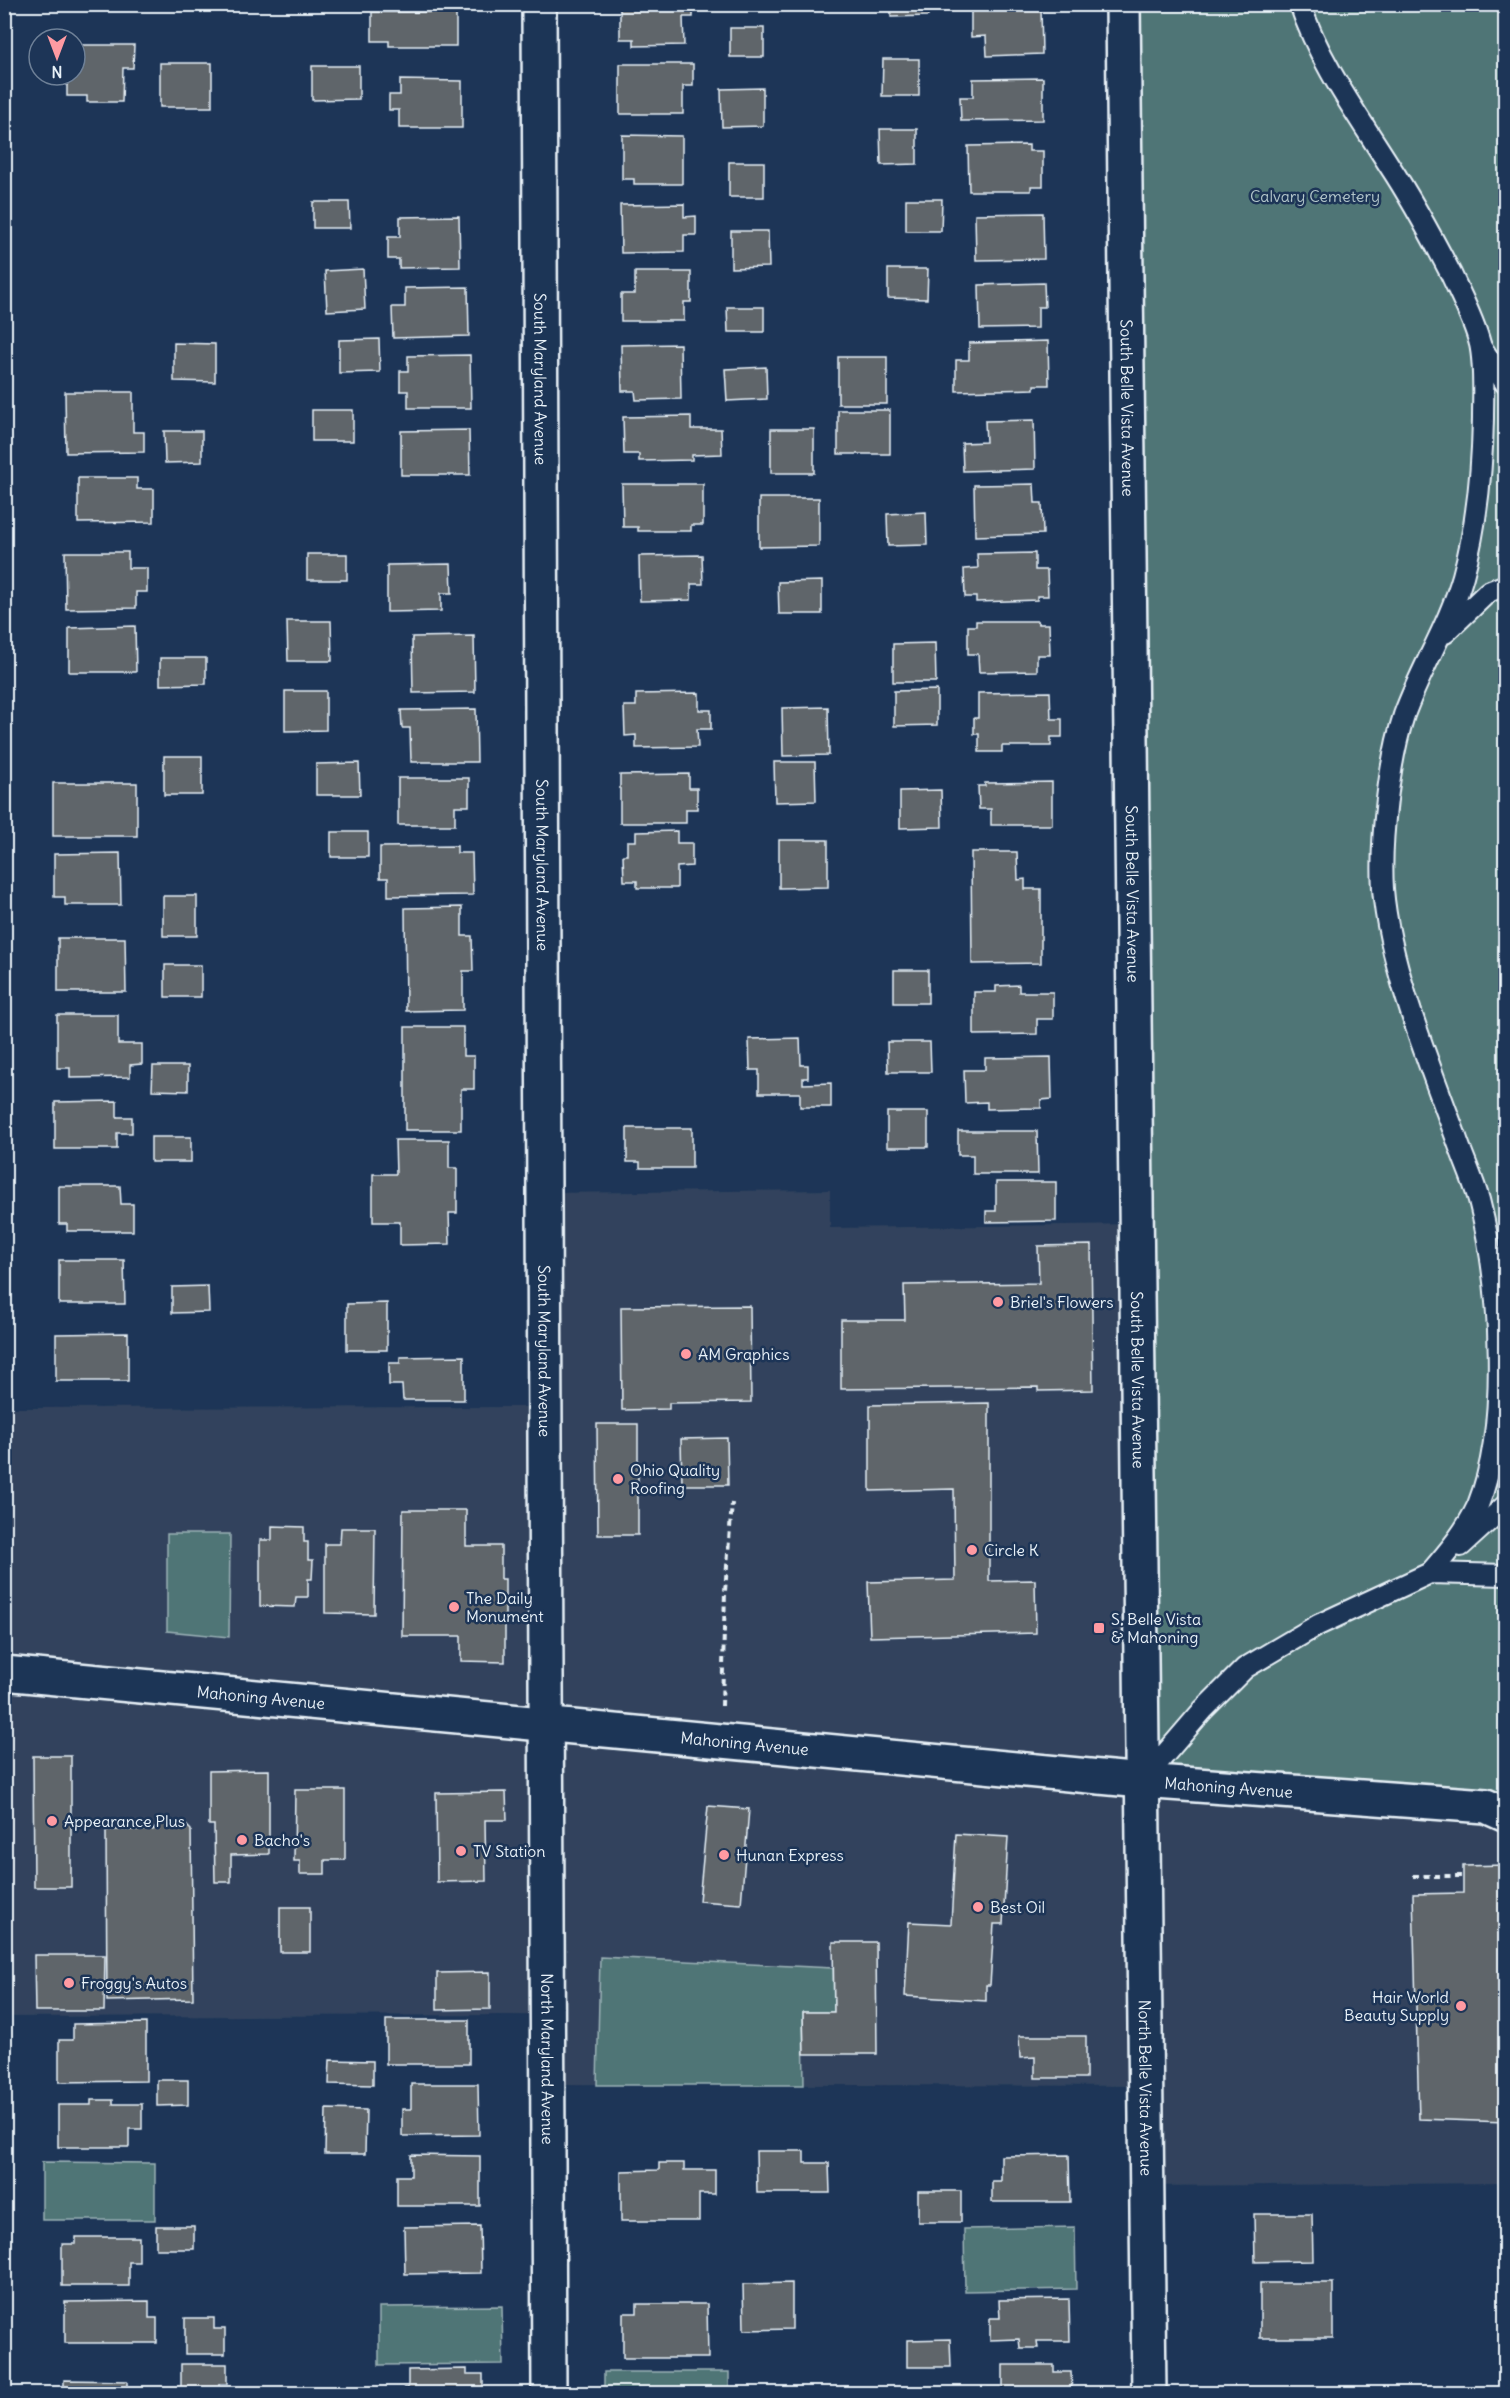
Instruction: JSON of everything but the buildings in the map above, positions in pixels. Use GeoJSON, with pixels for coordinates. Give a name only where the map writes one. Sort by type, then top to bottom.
{"type":"FeatureCollection","features":[{"type":"Feature","properties":{"kind":"street","name":"South Maryland Avenue"},"geometry":{"type":"LineString","coordinates":[[539,4],[546,1725]]}},
{"type":"Feature","properties":{"kind":"street","name":"South Belle Vista Avenue"},"geometry":{"type":"LineString","coordinates":[[1123,4],[1142,1781]]}},
{"type":"Feature","properties":{"kind":"street","name":"Mahoning Avenue"},"geometry":{"type":"LineString","coordinates":[[4,1673],[1142,1781],[1499,1807]]}},
{"type":"Feature","properties":{"kind":"street","name":"North Maryland Avenue"},"geometry":{"type":"LineString","coordinates":[[546,1725],[549,2394]]}},
{"type":"Feature","properties":{"kind":"street","name":"North Belle Vista Avenue"},"geometry":{"type":"LineString","coordinates":[[1142,1781],[1149,2394]]}},
{"type":"Feature","properties":{"kind":"lane"},"geometry":{"type":"LineString","coordinates":[[1300,4],[1307,26],[1350,102],[1432,235],[1462,296],[1480,345],[1506,384]]}},
{"type":"Feature","properties":{"kind":"lane"},"geometry":{"type":"LineString","coordinates":[[1430,1574],[1461,1536],[1479,1503],[1492,1458],[1500,1406],[1501,1346],[1497,1296],[1478,1200],[1412,1013],[1395,953],[1383,894],[1382,851],[1390,786],[1403,718],[1438,641],[1462,577],[1476,513],[1483,435],[1480,345]]}},
{"type":"Feature","properties":{"kind":"lane"},"geometry":{"type":"LineString","coordinates":[[1438,641],[1462,614],[1488,592],[1506,585]]}},
{"type":"Feature","properties":{"kind":"lane"},"geometry":{"type":"LineString","coordinates":[[1142,1781],[1203,1710],[1245,1668],[1318,1625],[1430,1574],[1506,1505]]}},
{"type":"Feature","properties":{"kind":"lane"},"geometry":{"type":"LineString","coordinates":[[1430,1574],[1506,1575]]}},
{"type":"Feature","properties":{"kind":"path"},"geometry":{"type":"LineString","coordinates":[[721,1741],[722,1650],[732,1503]]}},
{"type":"Feature","properties":{"kind":"path"},"geometry":{"type":"LineString","coordinates":[[1413,1876],[1462,1876]]}},
{"type":"Feature","properties":{"kind":"shaded area"},"geometry":{"type":"Polygon","coordinates":[[[830,1190],[830,1228],[1136,1224],[1142,1781],[1505,1799],[1505,2183],[1147,2186],[1145,2086],[548,2084],[547,2015],[5,2017],[5,1408],[544,1407],[544,1193],[830,1190]]]}},
{"type":"Feature","properties":{"kind":"green space","name":"Calvary Cemetery"},"geometry":{"type":"Polygon","coordinates":[[[1123,5],[1505,5],[1505,1793],[1142,1781],[1123,5]]]}},
{"type":"Feature","properties":{"kind":"green space"},"geometry":{"type":"Polygon","coordinates":[[[167,1534],[230,1534],[229,1637],[167,1631],[167,1534]]]}},
{"type":"Feature","properties":{"kind":"green space"},"geometry":{"type":"Polygon","coordinates":[[[600,1957],[833,1968],[834,2012],[803,2012],[804,2085],[597,2085],[600,1957]]]}},
{"type":"Feature","properties":{"kind":"green space"},"geometry":{"type":"Polygon","coordinates":[[[42,2162],[155,2163],[155,2220],[42,2220],[42,2162]]]}},
{"type":"Feature","properties":{"kind":"green space"},"geometry":{"type":"Polygon","coordinates":[[[1075,2227],[1076,2289],[965,2291],[964,2229],[1075,2227]]]}},
{"type":"Feature","properties":{"kind":"green space"},"geometry":{"type":"Polygon","coordinates":[[[502,2306],[503,2364],[379,2365],[379,2307],[502,2306]]]}},
{"type":"Feature","properties":{"kind":"green space"},"geometry":{"type":"Polygon","coordinates":[[[604,2372],[729,2372],[729,2393],[604,2393],[604,2372]]]}},
{"type":"Feature","properties":{"kind":"place","name":"Briel's Flowers"},"geometry":{"type":"Point","coordinates":[998,1302]}},
{"type":"Feature","properties":{"kind":"place","name":"AM Graphics"},"geometry":{"type":"Point","coordinates":[686,1354]}},
{"type":"Feature","properties":{"kind":"place","name":"Ohio Quality Roofing"},"geometry":{"type":"Point","coordinates":[618,1479]}},
{"type":"Feature","properties":{"kind":"place","name":"Circle K"},"geometry":{"type":"Point","coordinates":[972,1550]}},
{"type":"Feature","properties":{"kind":"place","name":"The Daily Monument"},"geometry":{"type":"Point","coordinates":[454,1607]}},
{"type":"Feature","properties":{"kind":"place","name":"S. Belle Vista & Mahoning"},"geometry":{"type":"Point","coordinates":[1099,1628]}},
{"type":"Feature","properties":{"kind":"place","name":"Appearance Plus"},"geometry":{"type":"Point","coordinates":[52,1821]}},
{"type":"Feature","properties":{"kind":"place","name":"Bacho's"},"geometry":{"type":"Point","coordinates":[242,1840]}},
{"type":"Feature","properties":{"kind":"place","name":"TV Station"},"geometry":{"type":"Point","coordinates":[461,1851]}},
{"type":"Feature","properties":{"kind":"place","name":"Hunan Express"},"geometry":{"type":"Point","coordinates":[724,1855]}},
{"type":"Feature","properties":{"kind":"place","name":"Best Oil"},"geometry":{"type":"Point","coordinates":[978,1907]}},
{"type":"Feature","properties":{"kind":"place","name":"Froggy's Autos"},"geometry":{"type":"Point","coordinates":[69,1983]}},
{"type":"Feature","properties":{"kind":"place","name":"Hair World Beauty Supply"},"geometry":{"type":"Point","coordinates":[1461,2006]}}]}
